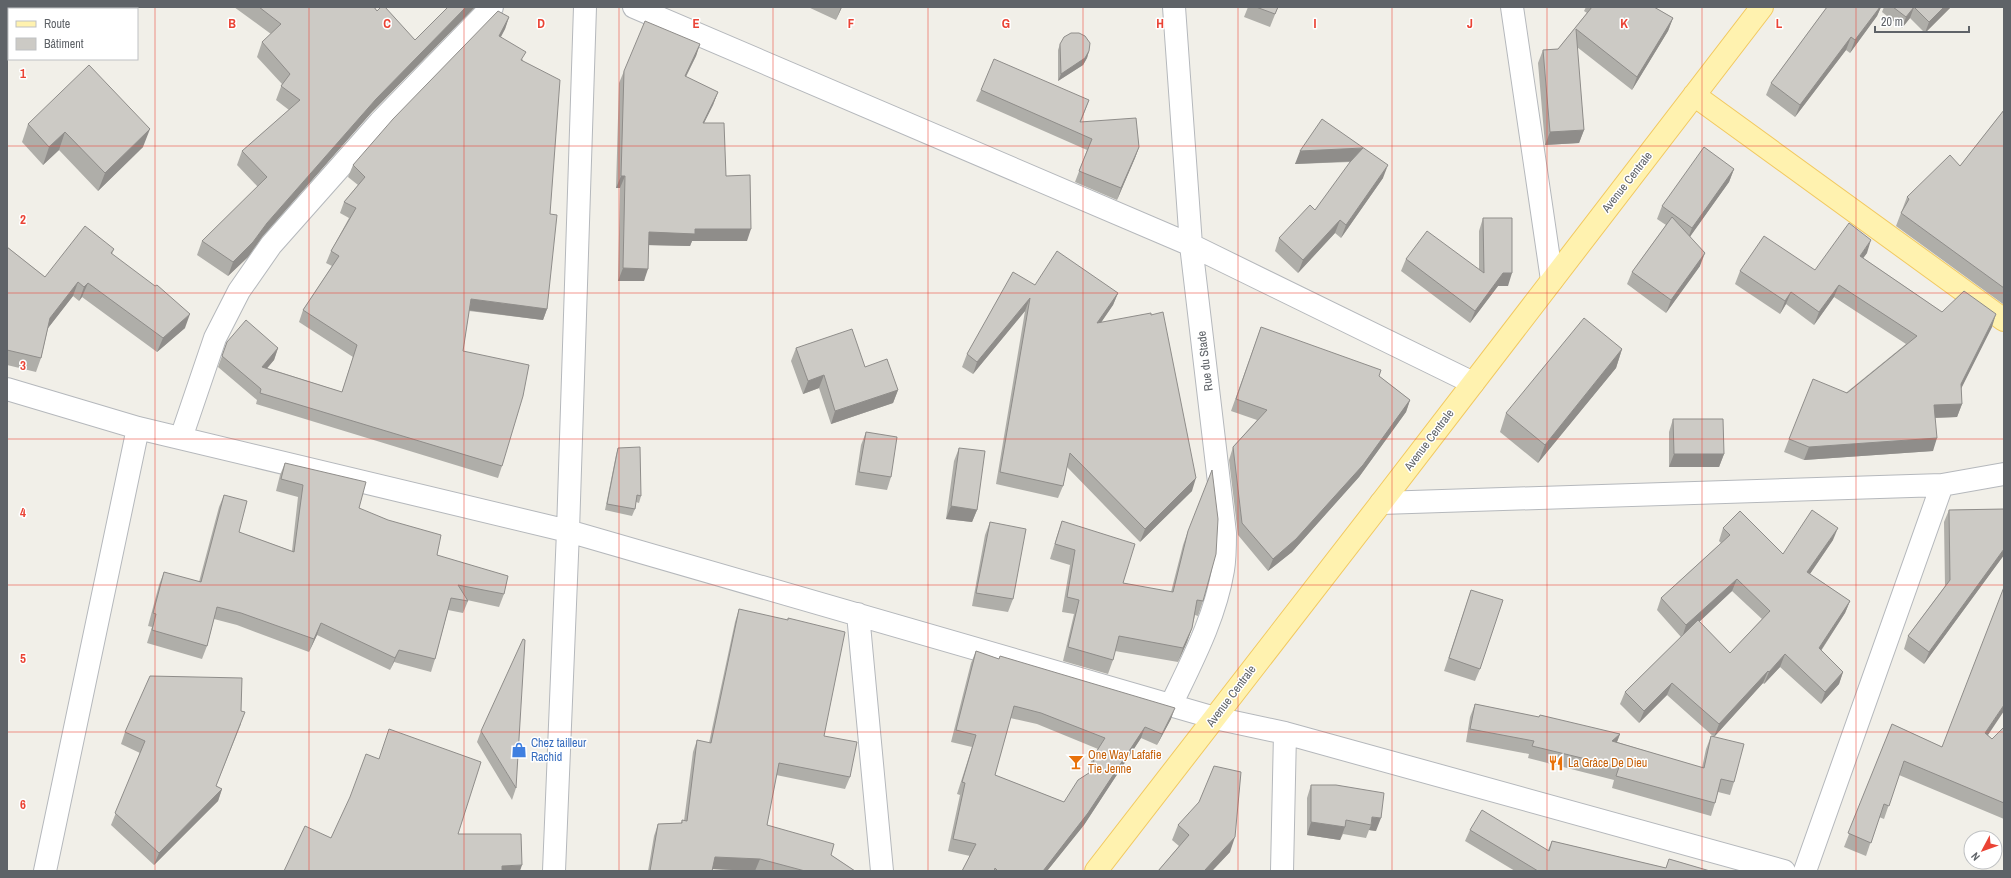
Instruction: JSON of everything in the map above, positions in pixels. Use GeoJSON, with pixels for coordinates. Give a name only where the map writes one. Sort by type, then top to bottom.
{"type":"FeatureCollection","features":[{"type":"Feature","properties":{"kind":"main road","name":"Avenue Centrale"},"geometry":{"type":"LineString","coordinates":[[1096,871],[1762,7]]}},
{"type":"Feature","properties":{"kind":"main road"},"geometry":{"type":"LineString","coordinates":[[1694,95],[2004,320]]}},
{"type":"Feature","properties":{"kind":"street"},"geometry":{"type":"LineString","coordinates":[[181,438],[215,338],[239,291],[271,245],[380,122],[492,7]]}},
{"type":"Feature","properties":{"kind":"street"},"geometry":{"type":"LineString","coordinates":[[554,871],[568,531],[585,7]]}},
{"type":"Feature","properties":{"kind":"street"},"geometry":{"type":"LineString","coordinates":[[634,7],[1191,246],[1473,383]]}},
{"type":"Feature","properties":{"kind":"street","name":"Rue du Stade"},"geometry":{"type":"LineString","coordinates":[[1171,705],[1208,627],[1224,569],[1226,533],[1191,246],[1174,7]]}},
{"type":"Feature","properties":{"kind":"street"},"geometry":{"type":"LineString","coordinates":[[1512,7],[1552,280]]}},
{"type":"Feature","properties":{"kind":"street"},"geometry":{"type":"LineString","coordinates":[[7,389],[138,428],[568,531],[1215,718],[1285,733],[1784,871]]}},
{"type":"Feature","properties":{"kind":"street"},"geometry":{"type":"LineString","coordinates":[[45,871],[138,428]]}},
{"type":"Feature","properties":{"kind":"street"},"geometry":{"type":"LineString","coordinates":[[1381,503],[1942,485],[2004,474]]}},
{"type":"Feature","properties":{"kind":"street"},"geometry":{"type":"LineString","coordinates":[[1805,871],[1942,485]]}},
{"type":"Feature","properties":{"kind":"street"},"geometry":{"type":"LineString","coordinates":[[858,614],[882,871]]}},
{"type":"Feature","properties":{"kind":"street"},"geometry":{"type":"LineString","coordinates":[[1282,871],[1285,733]]}},
{"type":"Feature","properties":{"kind":"building"},"geometry":{"type":"Polygon","coordinates":[[[259,7],[374,7],[377,11],[381,7],[385,7],[415,40],[448,7],[466,7],[376,99],[267,223],[253,242],[233,262],[202,241],[267,177],[242,151],[300,100],[281,86],[290,74],[262,42],[281,24],[259,7]]]}},
{"type":"Feature","properties":{"kind":"building"},"geometry":{"type":"Polygon","coordinates":[[[1256,7],[1278,7],[1275,14],[1256,7]]]}},
{"type":"Feature","properties":{"kind":"building"},"geometry":{"type":"Polygon","coordinates":[[[1592,7],[1654,7],[1673,18],[1637,77],[1576,29],[1584,130],[1550,132],[1543,50],[1558,49],[1592,7]]]}},
{"type":"Feature","properties":{"kind":"building"},"geometry":{"type":"Polygon","coordinates":[[[1827,7],[1880,7],[1855,40],[1851,37],[1800,105],[1771,83],[1827,7]]]}},
{"type":"Feature","properties":{"kind":"building"},"geometry":{"type":"Polygon","coordinates":[[[1893,7],[1914,7],[1906,17],[1893,7]]]}},
{"type":"Feature","properties":{"kind":"building"},"geometry":{"type":"Polygon","coordinates":[[[1914,7],[1944,7],[1929,22],[1914,7]]]}},
{"type":"Feature","properties":{"kind":"building"},"geometry":{"type":"Polygon","coordinates":[[[498,11],[509,17],[499,36],[526,52],[521,60],[560,80],[550,214],[557,215],[547,309],[471,299],[463,351],[529,365],[523,396],[502,466],[260,393],[261,389],[222,356],[227,342],[246,320],[278,348],[262,367],[342,392],[357,345],[303,310],[339,256],[331,251],[356,208],[344,202],[365,177],[353,165],[393,119],[498,11]]]}},
{"type":"Feature","properties":{"kind":"building"},"geometry":{"type":"Polygon","coordinates":[[[645,21],[700,44],[685,76],[718,92],[703,123],[724,123],[726,176],[750,175],[751,229],[695,229],[695,234],[649,232],[648,269],[623,268],[625,176],[621,176],[624,71],[645,21]]]}},
{"type":"Feature","properties":{"kind":"building"},"geometry":{"type":"Polygon","coordinates":[[[1071,33],[1079,33],[1085,36],[1090,43],[1089,51],[1085,58],[1061,74],[1060,44],[1064,37],[1071,33]]]}},
{"type":"Feature","properties":{"kind":"building"},"geometry":{"type":"Polygon","coordinates":[[[994,59],[1089,100],[1080,122],[1136,118],[1139,147],[1121,188],[1079,171],[1092,139],[981,90],[994,59]]]}},
{"type":"Feature","properties":{"kind":"building"},"geometry":{"type":"Polygon","coordinates":[[[89,65],[150,129],[105,173],[65,132],[49,147],[28,124],[89,65]]]}},
{"type":"Feature","properties":{"kind":"building"},"geometry":{"type":"Polygon","coordinates":[[[2004,110],[2004,288],[1901,213],[1909,199],[1907,197],[1950,155],[1960,166],[2004,110]]]}},
{"type":"Feature","properties":{"kind":"building"},"geometry":{"type":"Polygon","coordinates":[[[1322,119],[1388,165],[1346,225],[1340,220],[1303,260],[1279,238],[1310,205],[1315,210],[1350,162],[1363,148],[1300,151],[1322,119]]]}},
{"type":"Feature","properties":{"kind":"building"},"geometry":{"type":"Polygon","coordinates":[[[1704,147],[1734,169],[1692,228],[1662,206],[1704,147]]]}},
{"type":"Feature","properties":{"kind":"building"},"geometry":{"type":"Polygon","coordinates":[[[1672,217],[1705,253],[1671,300],[1632,272],[1672,217]]]}},
{"type":"Feature","properties":{"kind":"building"},"geometry":{"type":"Polygon","coordinates":[[[1483,218],[1512,218],[1512,273],[1503,273],[1475,311],[1406,259],[1427,231],[1484,273],[1483,218]]]}},
{"type":"Feature","properties":{"kind":"building"},"geometry":{"type":"Polygon","coordinates":[[[1849,223],[1871,240],[1860,256],[1942,312],[1964,291],[1996,314],[1961,384],[1962,404],[1934,405],[1937,438],[1809,447],[1789,439],[1813,379],[1847,393],[1917,336],[1839,285],[1819,312],[1791,292],[1785,301],[1740,271],[1764,236],[1815,270],[1849,223]]]}},
{"type":"Feature","properties":{"kind":"building"},"geometry":{"type":"Polygon","coordinates":[[[85,226],[114,249],[111,253],[155,286],[157,285],[190,314],[163,338],[88,283],[84,287],[78,282],[50,318],[41,358],[7,350],[7,247],[45,277],[85,226]]]}},
{"type":"Feature","properties":{"kind":"building"},"geometry":{"type":"Polygon","coordinates":[[[1057,251],[1118,293],[1097,323],[1163,312],[1196,478],[1145,529],[1070,453],[1063,486],[1000,472],[1030,298],[977,362],[967,354],[1013,272],[1035,285],[1057,251]]]}},
{"type":"Feature","properties":{"kind":"building"},"geometry":{"type":"Polygon","coordinates":[[[1584,318],[1622,349],[1545,445],[1506,413],[1584,318]]]}},
{"type":"Feature","properties":{"kind":"building"},"geometry":{"type":"Polygon","coordinates":[[[1261,327],[1381,370],[1379,376],[1410,400],[1363,465],[1296,539],[1273,559],[1242,523],[1233,447],[1267,410],[1236,399],[1261,327]]]}},
{"type":"Feature","properties":{"kind":"building"},"geometry":{"type":"Polygon","coordinates":[[[852,329],[865,367],[887,359],[898,390],[835,411],[824,375],[808,381],[796,348],[852,329]]]}},
{"type":"Feature","properties":{"kind":"building"},"geometry":{"type":"Polygon","coordinates":[[[1673,419],[1723,419],[1724,454],[1674,454],[1673,419]]]}},
{"type":"Feature","properties":{"kind":"building"},"geometry":{"type":"Polygon","coordinates":[[[866,432],[897,437],[891,477],[859,472],[866,432]]]}},
{"type":"Feature","properties":{"kind":"building"},"geometry":{"type":"Polygon","coordinates":[[[640,447],[641,496],[637,495],[635,509],[607,504],[618,448],[640,447]]]}},
{"type":"Feature","properties":{"kind":"building"},"geometry":{"type":"Polygon","coordinates":[[[959,448],[985,451],[977,510],[951,506],[959,448]]]}},
{"type":"Feature","properties":{"kind":"building"},"geometry":{"type":"Polygon","coordinates":[[[285,463],[366,482],[359,508],[388,520],[441,535],[437,555],[508,576],[504,594],[458,585],[468,601],[451,598],[435,659],[399,650],[395,658],[321,623],[314,639],[241,613],[217,607],[207,646],[152,630],[156,614],[153,613],[164,572],[201,582],[224,495],[247,501],[239,532],[294,552],[303,485],[281,479],[285,463]]]}},
{"type":"Feature","properties":{"kind":"building"},"geometry":{"type":"Polygon","coordinates":[[[1212,470],[1218,519],[1216,554],[1203,601],[1197,600],[1192,628],[1183,648],[1119,636],[1113,660],[1068,647],[1079,600],[1067,597],[1075,550],[1055,544],[1062,521],[1135,544],[1123,583],[1173,592],[1188,531],[1212,470]]]}},
{"type":"Feature","properties":{"kind":"building"},"geometry":{"type":"Polygon","coordinates":[[[2004,509],[2004,549],[1929,652],[1908,636],[1950,580],[1949,510],[2004,509]]]}},
{"type":"Feature","properties":{"kind":"building"},"geometry":{"type":"Polygon","coordinates":[[[1812,510],[1838,528],[1807,572],[1850,601],[1819,648],[1843,672],[1825,692],[1785,654],[1719,724],[1672,683],[1644,711],[1625,692],[1698,620],[1730,653],[1770,611],[1737,579],[1686,625],[1661,598],[1730,535],[1723,528],[1740,511],[1783,554],[1812,510]]]}},
{"type":"Feature","properties":{"kind":"building"},"geometry":{"type":"Polygon","coordinates":[[[990,522],[1026,529],[1013,599],[976,593],[990,522]]]}},
{"type":"Feature","properties":{"kind":"building"},"geometry":{"type":"Polygon","coordinates":[[[2004,587],[2004,705],[1985,733],[1992,739],[2004,727],[2004,803],[1904,761],[1889,806],[1884,804],[1871,843],[1848,833],[1892,724],[1942,747],[2004,587]]]}},
{"type":"Feature","properties":{"kind":"building"},"geometry":{"type":"Polygon","coordinates":[[[1471,590],[1503,600],[1480,669],[1449,658],[1471,590]]]}},
{"type":"Feature","properties":{"kind":"building"},"geometry":{"type":"Polygon","coordinates":[[[739,609],[788,620],[788,618],[845,632],[824,736],[857,742],[850,777],[779,763],[767,825],[834,844],[831,855],[855,871],[805,871],[760,859],[715,857],[712,871],[650,871],[658,824],[682,823],[682,820],[687,821],[697,740],[711,743],[739,609]]]}},
{"type":"Feature","properties":{"kind":"building"},"geometry":{"type":"Polygon","coordinates":[[[523,639],[525,640],[516,788],[481,731],[523,639]]]}},
{"type":"Feature","properties":{"kind":"building"},"geometry":{"type":"Polygon","coordinates":[[[976,651],[999,659],[1000,656],[1175,708],[1162,734],[1145,727],[1088,813],[1043,871],[998,871],[995,868],[994,871],[962,871],[976,844],[953,839],[965,783],[962,782],[976,735],[956,730],[976,651]],[[1014,706],[995,775],[1064,802],[1078,780],[1095,769],[1093,757],[1105,738],[1041,713],[1014,706]]]}},
{"type":"Feature","properties":{"kind":"building"},"geometry":{"type":"Polygon","coordinates":[[[150,676],[242,678],[241,711],[245,712],[216,786],[222,789],[159,853],[115,813],[145,741],[125,732],[150,676]]]}},
{"type":"Feature","properties":{"kind":"building"},"geometry":{"type":"Polygon","coordinates":[[[1475,704],[1539,717],[1540,715],[1620,734],[1612,741],[1704,768],[1711,736],[1744,744],[1734,782],[1721,779],[1715,803],[1616,776],[1619,767],[1532,746],[1534,741],[1470,729],[1475,704]]]}},
{"type":"Feature","properties":{"kind":"building"},"geometry":{"type":"Polygon","coordinates":[[[389,729],[481,762],[458,834],[521,834],[522,865],[502,866],[502,871],[284,871],[305,826],[331,838],[350,797],[366,754],[379,759],[389,729]]]}},
{"type":"Feature","properties":{"kind":"building"},"geometry":{"type":"Polygon","coordinates":[[[1214,766],[1241,772],[1235,837],[1205,871],[1158,871],[1189,835],[1178,825],[1199,802],[1214,766]]]}},
{"type":"Feature","properties":{"kind":"building"},"geometry":{"type":"Polygon","coordinates":[[[1311,785],[1336,785],[1384,793],[1381,818],[1372,817],[1371,825],[1346,820],[1345,827],[1311,822],[1311,785]]]}},
{"type":"Feature","properties":{"kind":"building"},"geometry":{"type":"Polygon","coordinates":[[[1482,810],[1549,851],[1552,841],[1666,868],[1669,859],[1710,871],[1538,871],[1470,830],[1482,810]]]}},
{"type":"Feature","properties":{"kind":"place","name":"Chez tailleur Rachid"},"geometry":{"type":"Point","coordinates":[519,750]}},
{"type":"Feature","properties":{"kind":"place","name":"One Way Lafafie Tie Jenne"},"geometry":{"type":"Point","coordinates":[1076,762]}},
{"type":"Feature","properties":{"kind":"place","name":"La Grâce De Dieu"},"geometry":{"type":"Point","coordinates":[1556,763]}}]}
